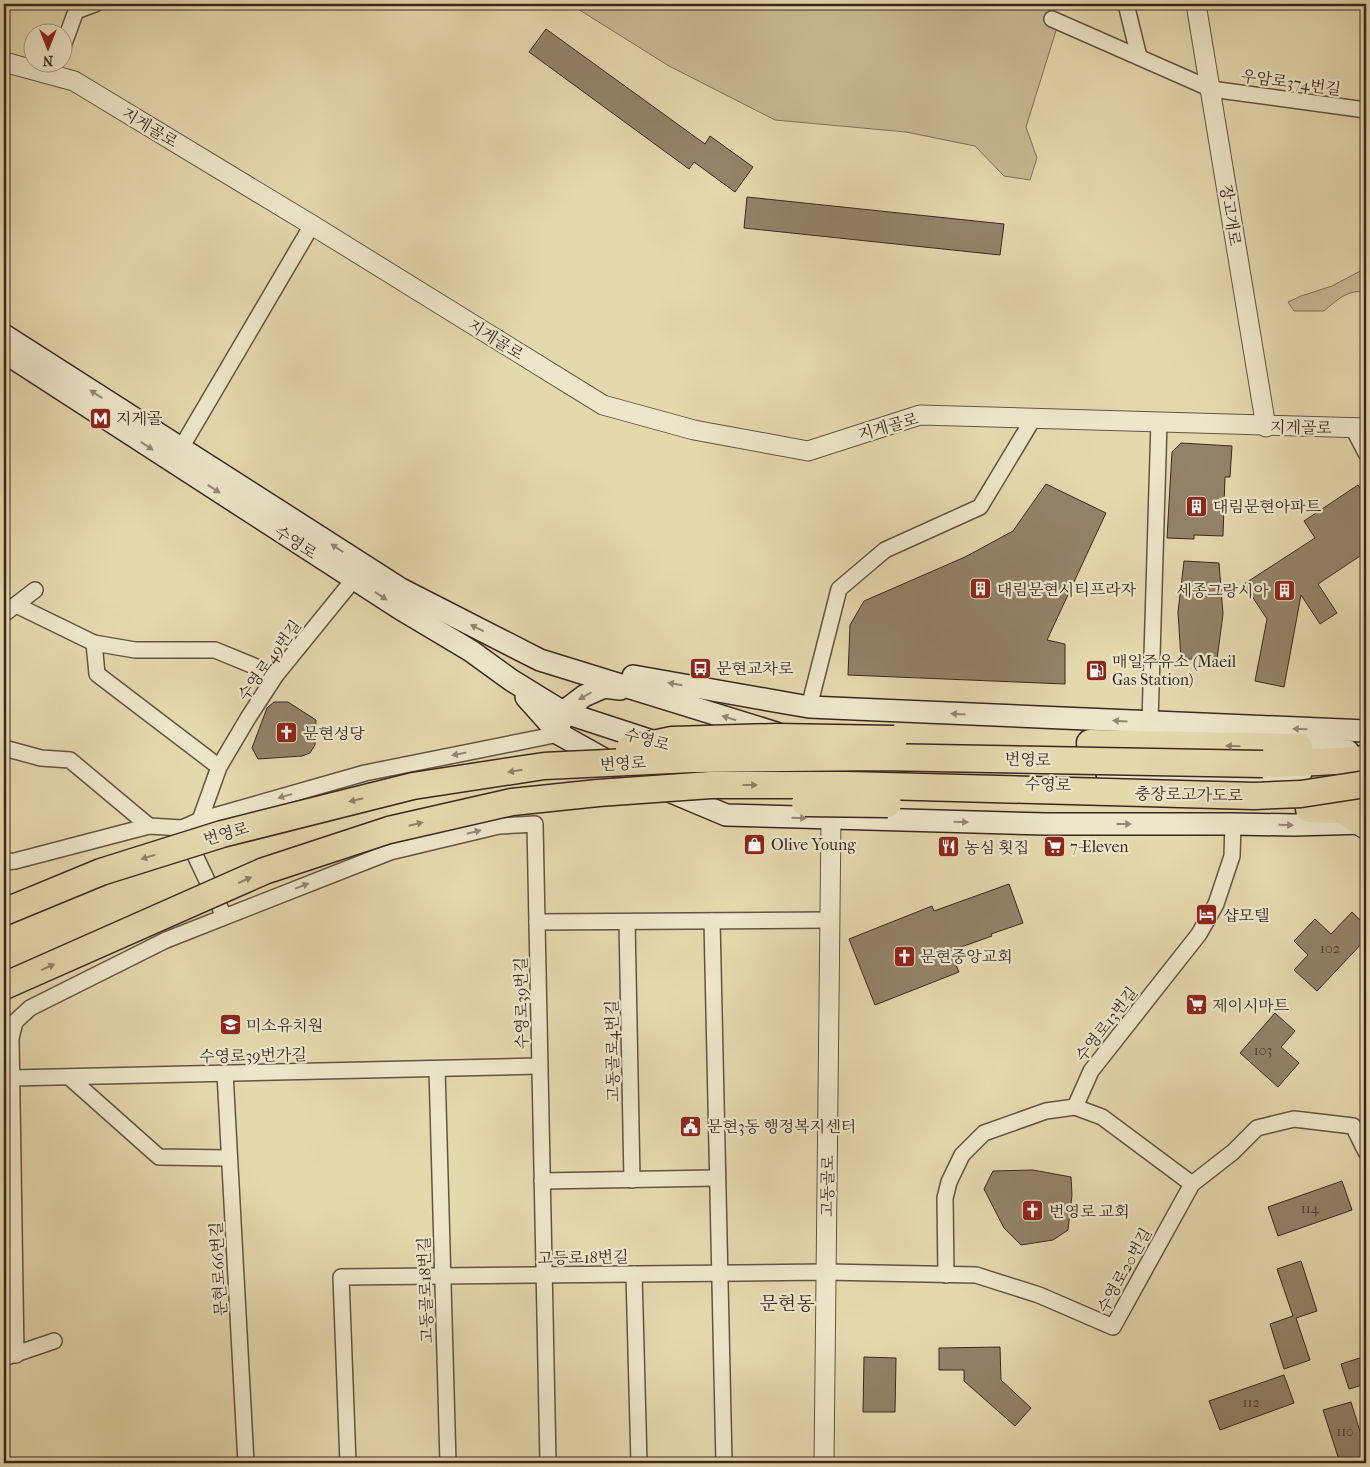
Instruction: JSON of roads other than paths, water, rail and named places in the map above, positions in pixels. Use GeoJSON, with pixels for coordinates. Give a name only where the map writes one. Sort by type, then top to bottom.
{"type":"FeatureCollection","features":[{"type":"Feature","properties":{"kind":"highway"},"geometry":{"type":"LineString","coordinates":[[544,766],[672,740],[776,737],[1299,747]]}},
{"type":"Feature","properties":{"kind":"highway","name":"번영로"},"geometry":{"type":"LineString","coordinates":[[4,912],[101,872],[222,834],[303,812],[413,786],[544,766],[692,759],[878,757],[1264,764],[1358,760],[1366,758]]}},
{"type":"Feature","properties":{"kind":"highway","name":"충장로고가도로"},"geometry":{"type":"LineString","coordinates":[[1012,790],[1254,796],[1301,794],[1366,784]]}},
{"type":"Feature","properties":{"kind":"highway","name":"번영로"},"geometry":{"type":"LineString","coordinates":[[4,986],[264,871],[389,830],[512,802],[598,793],[711,785],[848,785],[1012,790]]}},
{"type":"Feature","properties":{"kind":"highway"},"geometry":{"type":"LineString","coordinates":[[512,802],[639,801],[1309,809],[1340,810],[1365,821]]}},
{"type":"Feature","properties":{"kind":"main road","name":"수영로"},"geometry":{"type":"LineString","coordinates":[[4,335],[401,589],[540,660],[833,751],[1067,772],[1250,779],[1366,766]]}},
{"type":"Feature","properties":{"kind":"main road","name":"수영로"},"geometry":{"type":"LineString","coordinates":[[4,352],[563,712],[648,741],[803,772],[921,780],[1282,789],[1366,797]]}},
{"type":"Feature","properties":{"kind":"main road","name":"수영로"},"geometry":{"type":"LineString","coordinates":[[521,651],[667,683],[810,707],[1364,730]]}},
{"type":"Feature","properties":{"kind":"main road"},"geometry":{"type":"LineString","coordinates":[[511,680],[559,734],[638,778],[726,815],[1046,824],[1294,825],[1365,821]]}},
{"type":"Feature","properties":{"kind":"main road"},"geometry":{"type":"LineString","coordinates":[[559,734],[563,712],[584,696],[604,687],[645,692]]}},
{"type":"Feature","properties":{"kind":"main road"},"geometry":{"type":"LineString","coordinates":[[1299,747],[1364,730]]}},
{"type":"Feature","properties":{"kind":"main road"},"geometry":{"type":"LineString","coordinates":[[1299,747],[1366,752]]}},
{"type":"Feature","properties":{"kind":"street"},"geometry":{"type":"LineString","coordinates":[[72,22],[76,11],[95,4]]}},
{"type":"Feature","properties":{"kind":"street"},"geometry":{"type":"LineString","coordinates":[[1126,4],[1139,57]]}},
{"type":"Feature","properties":{"kind":"street","name":"장고개로"},"geometry":{"type":"LineString","coordinates":[[1196,4],[1266,427]]}},
{"type":"Feature","properties":{"kind":"street","name":"우암로374번길"},"geometry":{"type":"LineString","coordinates":[[1052,19],[1211,89],[1366,110]]}},
{"type":"Feature","properties":{"kind":"street","name":"지게골로"},"geometry":{"type":"LineString","coordinates":[[4,62],[22,64]]}},
{"type":"Feature","properties":{"kind":"street","name":"지게골로"},"geometry":{"type":"LineString","coordinates":[[60,72],[603,405],[694,430],[808,451],[920,415],[1266,427],[1359,428],[1366,453]]}},
{"type":"Feature","properties":{"kind":"street"},"geometry":{"type":"LineString","coordinates":[[181,448],[312,225]]}},
{"type":"Feature","properties":{"kind":"street"},"geometry":{"type":"LineString","coordinates":[[810,707],[839,589],[885,550],[980,507],[1033,419]]}},
{"type":"Feature","properties":{"kind":"street"},"geometry":{"type":"LineString","coordinates":[[1150,722],[1159,422]]}},
{"type":"Feature","properties":{"kind":"street","name":"수영로49번길"},"geometry":{"type":"LineString","coordinates":[[200,820],[218,767],[276,675],[354,579]]}},
{"type":"Feature","properties":{"kind":"street"},"geometry":{"type":"LineString","coordinates":[[35,590],[10,610],[94,643],[136,650],[215,650],[276,675]]}},
{"type":"Feature","properties":{"kind":"street"},"geometry":{"type":"LineString","coordinates":[[94,643],[96,674],[218,767]]}},
{"type":"Feature","properties":{"kind":"street"},"geometry":{"type":"LineString","coordinates":[[4,862],[15,861],[149,826],[182,828],[200,820],[365,773],[559,734]]}},
{"type":"Feature","properties":{"kind":"street"},"geometry":{"type":"LineString","coordinates":[[4,748],[41,758],[70,760],[149,826]]}},
{"type":"Feature","properties":{"kind":"street","name":"고동골로"},"geometry":{"type":"LineString","coordinates":[[824,1463],[831,819]]}},
{"type":"Feature","properties":{"kind":"street","name":"수영로39번길"},"geometry":{"type":"LineString","coordinates":[[224,916],[390,852],[499,826],[535,824],[548,1463]]}},
{"type":"Feature","properties":{"kind":"street","name":"수영로13번길"},"geometry":{"type":"LineString","coordinates":[[1075,1107],[1090,1071],[1199,934],[1216,904],[1232,856],[1233,824]]}},
{"type":"Feature","properties":{"kind":"street"},"geometry":{"type":"LineString","coordinates":[[54,1341],[10,1357],[11,1038],[15,1022],[30,1008],[166,940],[224,916],[182,828]]}},
{"type":"Feature","properties":{"kind":"street"},"geometry":{"type":"LineString","coordinates":[[537,922],[830,920]]}},
{"type":"Feature","properties":{"kind":"street"},"geometry":{"type":"LineString","coordinates":[[712,921],[716,1178],[721,1273],[724,1463]]}},
{"type":"Feature","properties":{"kind":"street","name":"고동골로4번길"},"geometry":{"type":"LineString","coordinates":[[627,922],[632,1180]]}},
{"type":"Feature","properties":{"kind":"street","name":"수영로39번가길"},"geometry":{"type":"LineString","coordinates":[[11,1078],[540,1066]]}},
{"type":"Feature","properties":{"kind":"street","name":"고동골로18번길"},"geometry":{"type":"LineString","coordinates":[[437,1069],[448,1463]]}},
{"type":"Feature","properties":{"kind":"street","name":"문현로66번길"},"geometry":{"type":"LineString","coordinates":[[225,1073],[246,1463]]}},
{"type":"Feature","properties":{"kind":"street"},"geometry":{"type":"LineString","coordinates":[[69,1077],[159,1156],[229,1158]]}},
{"type":"Feature","properties":{"kind":"street"},"geometry":{"type":"LineString","coordinates":[[946,1274],[945,1198],[949,1182],[962,1154],[984,1133],[1046,1111],[1075,1107],[1102,1117],[1192,1184]]}},
{"type":"Feature","properties":{"kind":"street","name":"수영로20번길"},"geometry":{"type":"LineString","coordinates":[[826,1272],[976,1275],[1039,1295],[1113,1327],[1192,1184],[1233,1152],[1257,1128],[1294,1119],[1353,1126],[1366,1152]]}},
{"type":"Feature","properties":{"kind":"street"},"geometry":{"type":"LineString","coordinates":[[542,1181],[716,1178]]}},
{"type":"Feature","properties":{"kind":"street","name":"고등로18번길"},"geometry":{"type":"LineString","coordinates":[[348,1463],[341,1277],[826,1272]]}},
{"type":"Feature","properties":{"kind":"street"},"geometry":{"type":"LineString","coordinates":[[634,1274],[639,1463]]}},
{"type":"Feature","properties":{"kind":"place","name":"지게골"},"geometry":{"type":"Point","coordinates":[100,418]}},
{"type":"Feature","properties":{"kind":"place","name":"대림문현아파트"},"geometry":{"type":"Point","coordinates":[1197,506]}},
{"type":"Feature","properties":{"kind":"place","name":"대림문현시티프라자"},"geometry":{"type":"Point","coordinates":[981,589]}},
{"type":"Feature","properties":{"kind":"place","name":"세종그랑시아"},"geometry":{"type":"Point","coordinates":[1285,590]}},
{"type":"Feature","properties":{"kind":"place","name":"문현교차로"},"geometry":{"type":"Point","coordinates":[700,668]}},
{"type":"Feature","properties":{"kind":"place","name":"매일주유소 (Maeil Gas Station)"},"geometry":{"type":"Point","coordinates":[1096,670]}},
{"type":"Feature","properties":{"kind":"place","name":"문현성당"},"geometry":{"type":"Point","coordinates":[287,733]}},
{"type":"Feature","properties":{"kind":"place","name":"Olive Young"},"geometry":{"type":"Point","coordinates":[755,844]}},
{"type":"Feature","properties":{"kind":"place","name":"7-Eleven"},"geometry":{"type":"Point","coordinates":[1054,846]}},
{"type":"Feature","properties":{"kind":"place","name":"농심 횟집"},"geometry":{"type":"Point","coordinates":[948,847]}},
{"type":"Feature","properties":{"kind":"place","name":"샵모텔"},"geometry":{"type":"Point","coordinates":[1207,915]}},
{"type":"Feature","properties":{"kind":"place","name":"문현중앙교회"},"geometry":{"type":"Point","coordinates":[904,956]}},
{"type":"Feature","properties":{"kind":"place","name":"제이시마트"},"geometry":{"type":"Point","coordinates":[1196,1005]}},
{"type":"Feature","properties":{"kind":"place","name":"미소유치원"},"geometry":{"type":"Point","coordinates":[230,1025]}},
{"type":"Feature","properties":{"kind":"place","name":"문현3동 행정복지센터"},"geometry":{"type":"Point","coordinates":[691,1126]}},
{"type":"Feature","properties":{"kind":"place","name":"번영로 교회"},"geometry":{"type":"Point","coordinates":[1033,1211]}},
{"type":"Feature","properties":{"kind":"district","name":"문현동"},"geometry":{"type":"Point","coordinates":[787,1303]}}]}
